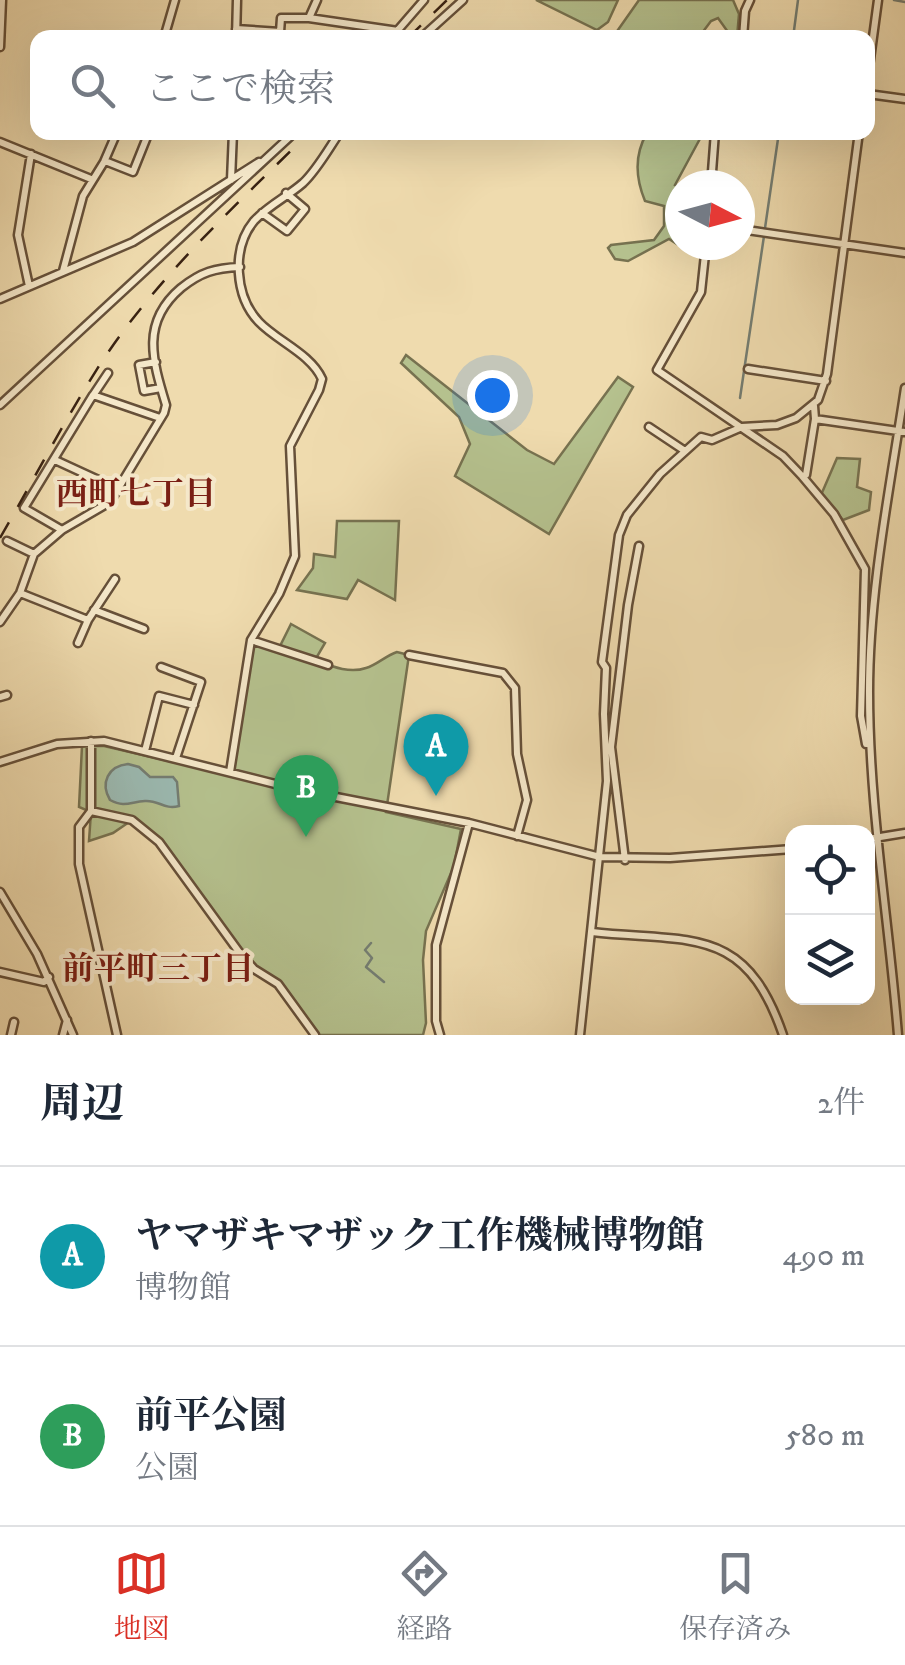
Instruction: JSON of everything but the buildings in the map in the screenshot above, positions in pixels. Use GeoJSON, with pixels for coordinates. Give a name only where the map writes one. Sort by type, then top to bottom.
{"type":"FeatureCollection","features":[{"type":"Feature","properties":{"kind":"street"},"geometry":{"type":"LineString","coordinates":[[0,47],[2,0]]}},
{"type":"Feature","properties":{"kind":"street"},"geometry":{"type":"LineString","coordinates":[[166,30],[174,0]]}},
{"type":"Feature","properties":{"kind":"street"},"geometry":{"type":"LineString","coordinates":[[236,30],[237,0]]}},
{"type":"Feature","properties":{"kind":"street"},"geometry":{"type":"LineString","coordinates":[[309,18],[317,0]]}},
{"type":"Feature","properties":{"kind":"street"},"geometry":{"type":"LineString","coordinates":[[280,30],[281,18],[398,30],[424,0]]}},
{"type":"Feature","properties":{"kind":"street"},"geometry":{"type":"LineString","coordinates":[[430,30],[463,0]]}},
{"type":"Feature","properties":{"kind":"street"},"geometry":{"type":"LineString","coordinates":[[744,30],[750,0]]}},
{"type":"Feature","properties":{"kind":"street"},"geometry":{"type":"LineString","coordinates":[[874,30],[878,1]]}},
{"type":"Feature","properties":{"kind":"street"},"geometry":{"type":"LineString","coordinates":[[875,95],[905,100]]}},
{"type":"Feature","properties":{"kind":"street"},"geometry":{"type":"LineString","coordinates":[[64,270],[68,245],[91,179],[105,161],[114,140]]}},
{"type":"Feature","properties":{"kind":"street"},"geometry":{"type":"LineString","coordinates":[[105,161],[133,172],[146,140]]}},
{"type":"Feature","properties":{"kind":"street"},"geometry":{"type":"LineString","coordinates":[[231,180],[233,140]]}},
{"type":"Feature","properties":{"kind":"street"},"geometry":{"type":"LineString","coordinates":[[0,406],[287,140]]}},
{"type":"Feature","properties":{"kind":"street"},"geometry":{"type":"LineString","coordinates":[[230,772],[251,640],[279,594],[295,556],[290,446],[322,379],[314,366],[252,314],[240,291],[240,267],[246,236],[262,213],[304,182],[334,140]]}},
{"type":"Feature","properties":{"kind":"street"},"geometry":{"type":"LineString","coordinates":[[712,170],[714,140]]}},
{"type":"Feature","properties":{"kind":"street"},"geometry":{"type":"LineString","coordinates":[[580,1035],[608,780],[606,668],[602,662],[619,535],[641,495],[701,437],[712,440],[742,427],[777,425],[796,418],[813,405],[826,380],[858,140]]}},
{"type":"Feature","properties":{"kind":"street"},"geometry":{"type":"LineString","coordinates":[[0,142],[91,179]]}},
{"type":"Feature","properties":{"kind":"street"},"geometry":{"type":"LineString","coordinates":[[29,286],[18,234],[31,154]]}},
{"type":"Feature","properties":{"kind":"street"},"geometry":{"type":"LineString","coordinates":[[0,299],[133,242],[272,154]]}},
{"type":"Feature","properties":{"kind":"street"},"geometry":{"type":"LineString","coordinates":[[262,213],[288,231],[305,209],[286,193]]}},
{"type":"Feature","properties":{"kind":"street"},"geometry":{"type":"LineString","coordinates":[[755,231],[905,253]]}},
{"type":"Feature","properties":{"kind":"street"},"geometry":{"type":"LineString","coordinates":[[704,260],[701,292],[658,370],[782,456],[834,514],[865,568],[861,716],[872,775]]}},
{"type":"Feature","properties":{"kind":"street"},"geometry":{"type":"LineString","coordinates":[[0,622],[20,594],[34,554],[62,530],[110,502],[160,418],[166,405],[152,336],[155,319],[164,304],[200,274],[214,268],[240,267]]}},
{"type":"Feature","properties":{"kind":"street"},"geometry":{"type":"LineString","coordinates":[[156,362],[140,365],[144,391],[161,388]]}},
{"type":"Feature","properties":{"kind":"street"},"geometry":{"type":"LineString","coordinates":[[748,368],[826,380]]}},
{"type":"Feature","properties":{"kind":"street"},"geometry":{"type":"LineString","coordinates":[[62,530],[24,508],[108,372]]}},
{"type":"Feature","properties":{"kind":"street"},"geometry":{"type":"LineString","coordinates":[[898,1035],[872,775],[868,689],[876,581],[902,432],[905,388]]}},
{"type":"Feature","properties":{"kind":"street"},"geometry":{"type":"LineString","coordinates":[[93,395],[160,418]]}},
{"type":"Feature","properties":{"kind":"street"},"geometry":{"type":"LineString","coordinates":[[802,476],[806,475],[815,419],[813,405]]}},
{"type":"Feature","properties":{"kind":"street"},"geometry":{"type":"LineString","coordinates":[[815,419],[902,432]]}},
{"type":"Feature","properties":{"kind":"street"},"geometry":{"type":"LineString","coordinates":[[649,427],[685,451]]}},
{"type":"Feature","properties":{"kind":"street"},"geometry":{"type":"LineString","coordinates":[[55,460],[118,490]]}},
{"type":"Feature","properties":{"kind":"street"},"geometry":{"type":"LineString","coordinates":[[7,541],[34,554]]}},
{"type":"Feature","properties":{"kind":"street"},"geometry":{"type":"LineString","coordinates":[[625,860],[611,746],[639,546]]}},
{"type":"Feature","properties":{"kind":"street"},"geometry":{"type":"LineString","coordinates":[[78,643],[115,579]]}},
{"type":"Feature","properties":{"kind":"street"},"geometry":{"type":"LineString","coordinates":[[20,594],[88,620]]}},
{"type":"Feature","properties":{"kind":"street"},"geometry":{"type":"LineString","coordinates":[[94,610],[144,629]]}},
{"type":"Feature","properties":{"kind":"street"},"geometry":{"type":"LineString","coordinates":[[251,640],[328,665]]}},
{"type":"Feature","properties":{"kind":"street"},"geometry":{"type":"LineString","coordinates":[[409,655],[502,673],[510,679],[515,688],[517,754],[527,800],[517,836]]}},
{"type":"Feature","properties":{"kind":"street"},"geometry":{"type":"LineString","coordinates":[[161,667],[200,680],[176,759]]}},
{"type":"Feature","properties":{"kind":"street"},"geometry":{"type":"LineString","coordinates":[[145,751],[159,696],[194,705]]}},
{"type":"Feature","properties":{"kind":"street"},"geometry":{"type":"LineString","coordinates":[[91,740],[91,812],[78,827],[79,864],[117,1035]]}},
{"type":"Feature","properties":{"kind":"street"},"geometry":{"type":"LineString","coordinates":[[0,762],[56,744],[91,740],[348,800],[469,823],[600,857],[625,860],[785,850]]}},
{"type":"Feature","properties":{"kind":"street"},"geometry":{"type":"LineString","coordinates":[[91,812],[132,820],[159,842],[239,952],[254,969],[278,984],[315,1035]]}},
{"type":"Feature","properties":{"kind":"street"},"geometry":{"type":"LineString","coordinates":[[440,1035],[436,1022],[436,945],[469,823]]}},
{"type":"Feature","properties":{"kind":"street"},"geometry":{"type":"LineString","coordinates":[[875,838],[905,833]]}},
{"type":"Feature","properties":{"kind":"street"},"geometry":{"type":"LineString","coordinates":[[0,892],[49,978],[73,1035]]}},
{"type":"Feature","properties":{"kind":"street"},"geometry":{"type":"LineString","coordinates":[[592,932],[707,945],[729,953],[750,969],[760,983],[783,1035]]}},
{"type":"Feature","properties":{"kind":"street"},"geometry":{"type":"LineString","coordinates":[[0,972],[44,982],[49,978]]}},
{"type":"Feature","properties":{"kind":"street"},"geometry":{"type":"LineString","coordinates":[[63,1035],[67,1019]]}},
{"type":"Feature","properties":{"kind":"street"},"geometry":{"type":"LineString","coordinates":[[11,1035],[14,1022]]}},
{"type":"Feature","properties":{"kind":"green space"},"geometry":{"type":"Polygon","coordinates":[[[536,0],[618,0],[608,22],[597,30],[536,0]]]}},
{"type":"Feature","properties":{"kind":"green space"},"geometry":{"type":"Polygon","coordinates":[[[639,0],[733,0],[739,14],[738,30],[727,30],[718,18],[704,30],[618,30],[639,0]]]}},
{"type":"Feature","properties":{"kind":"green space"},"geometry":{"type":"Polygon","coordinates":[[[644,140],[699,140],[683,170],[665,170],[665,241],[628,261],[615,259],[608,248],[611,245],[654,240],[664,226],[664,206],[645,201],[639,183],[638,158],[644,140]]]}},
{"type":"Feature","properties":{"kind":"green space"},"geometry":{"type":"Polygon","coordinates":[[[406,355],[527,450],[554,464],[618,377],[633,387],[549,534],[455,476],[470,444],[459,417],[401,363],[406,355]]]}},
{"type":"Feature","properties":{"kind":"green space"},"geometry":{"type":"Polygon","coordinates":[[[837,458],[860,459],[857,487],[871,492],[869,510],[843,520],[821,495],[837,458]]]}},
{"type":"Feature","properties":{"kind":"green space"},"geometry":{"type":"Polygon","coordinates":[[[337,521],[399,521],[395,600],[358,580],[347,599],[297,590],[313,568],[314,554],[335,557],[337,521]]]}},
{"type":"Feature","properties":{"kind":"green space"},"geometry":{"type":"Polygon","coordinates":[[[291,624],[325,643],[315,660],[340,668],[366,668],[397,652],[409,655],[386,812],[461,829],[454,866],[426,931],[423,1035],[316,1035],[278,984],[254,969],[159,842],[132,820],[113,833],[89,841],[91,812],[79,807],[82,746],[104,746],[233,776],[251,640],[280,646],[291,624]]]}},
{"type":"Feature","properties":{"kind":"water"},"geometry":{"type":"Polygon","coordinates":[[[128,764],[139,767],[150,777],[173,777],[179,806],[110,800],[108,776],[115,768],[128,764]]]}},
{"type":"Feature","properties":{"kind":"waterway"},"geometry":{"type":"LineString","coordinates":[[794,30],[798,0]]}},
{"type":"Feature","properties":{"kind":"waterway"},"geometry":{"type":"LineString","coordinates":[[894,0],[905,2]]}},
{"type":"Feature","properties":{"kind":"waterway"},"geometry":{"type":"LineString","coordinates":[[765,228],[778,140]]}},
{"type":"Feature","properties":{"kind":"waterway"},"geometry":{"type":"LineString","coordinates":[[740,398],[764,236]]}},
{"type":"Feature","properties":{"kind":"waterway"},"geometry":{"type":"LineString","coordinates":[[371,943],[365,950],[372,958],[366,967],[384,982]]}},
{"type":"Feature","properties":{"kind":"railway"},"geometry":{"type":"LineString","coordinates":[[416,30],[447,0]]}},
{"type":"Feature","properties":{"kind":"railway"},"geometry":{"type":"LineString","coordinates":[[0,538],[73,408],[121,334],[198,243],[302,140]]}},
{"type":"Feature","properties":{"kind":"place","name":"ヤマザキマザック工作機械博物館"},"geometry":{"type":"Point","coordinates":[436,796]}},
{"type":"Feature","properties":{"kind":"place","name":"前平公園"},"geometry":{"type":"Point","coordinates":[306,837]}},
{"type":"Feature","properties":{"kind":"district","name":"西町七丁目"},"geometry":{"type":"Point","coordinates":[136,495]}},
{"type":"Feature","properties":{"kind":"district","name":"前平町三丁目"},"geometry":{"type":"Point","coordinates":[158,970]}}]}
